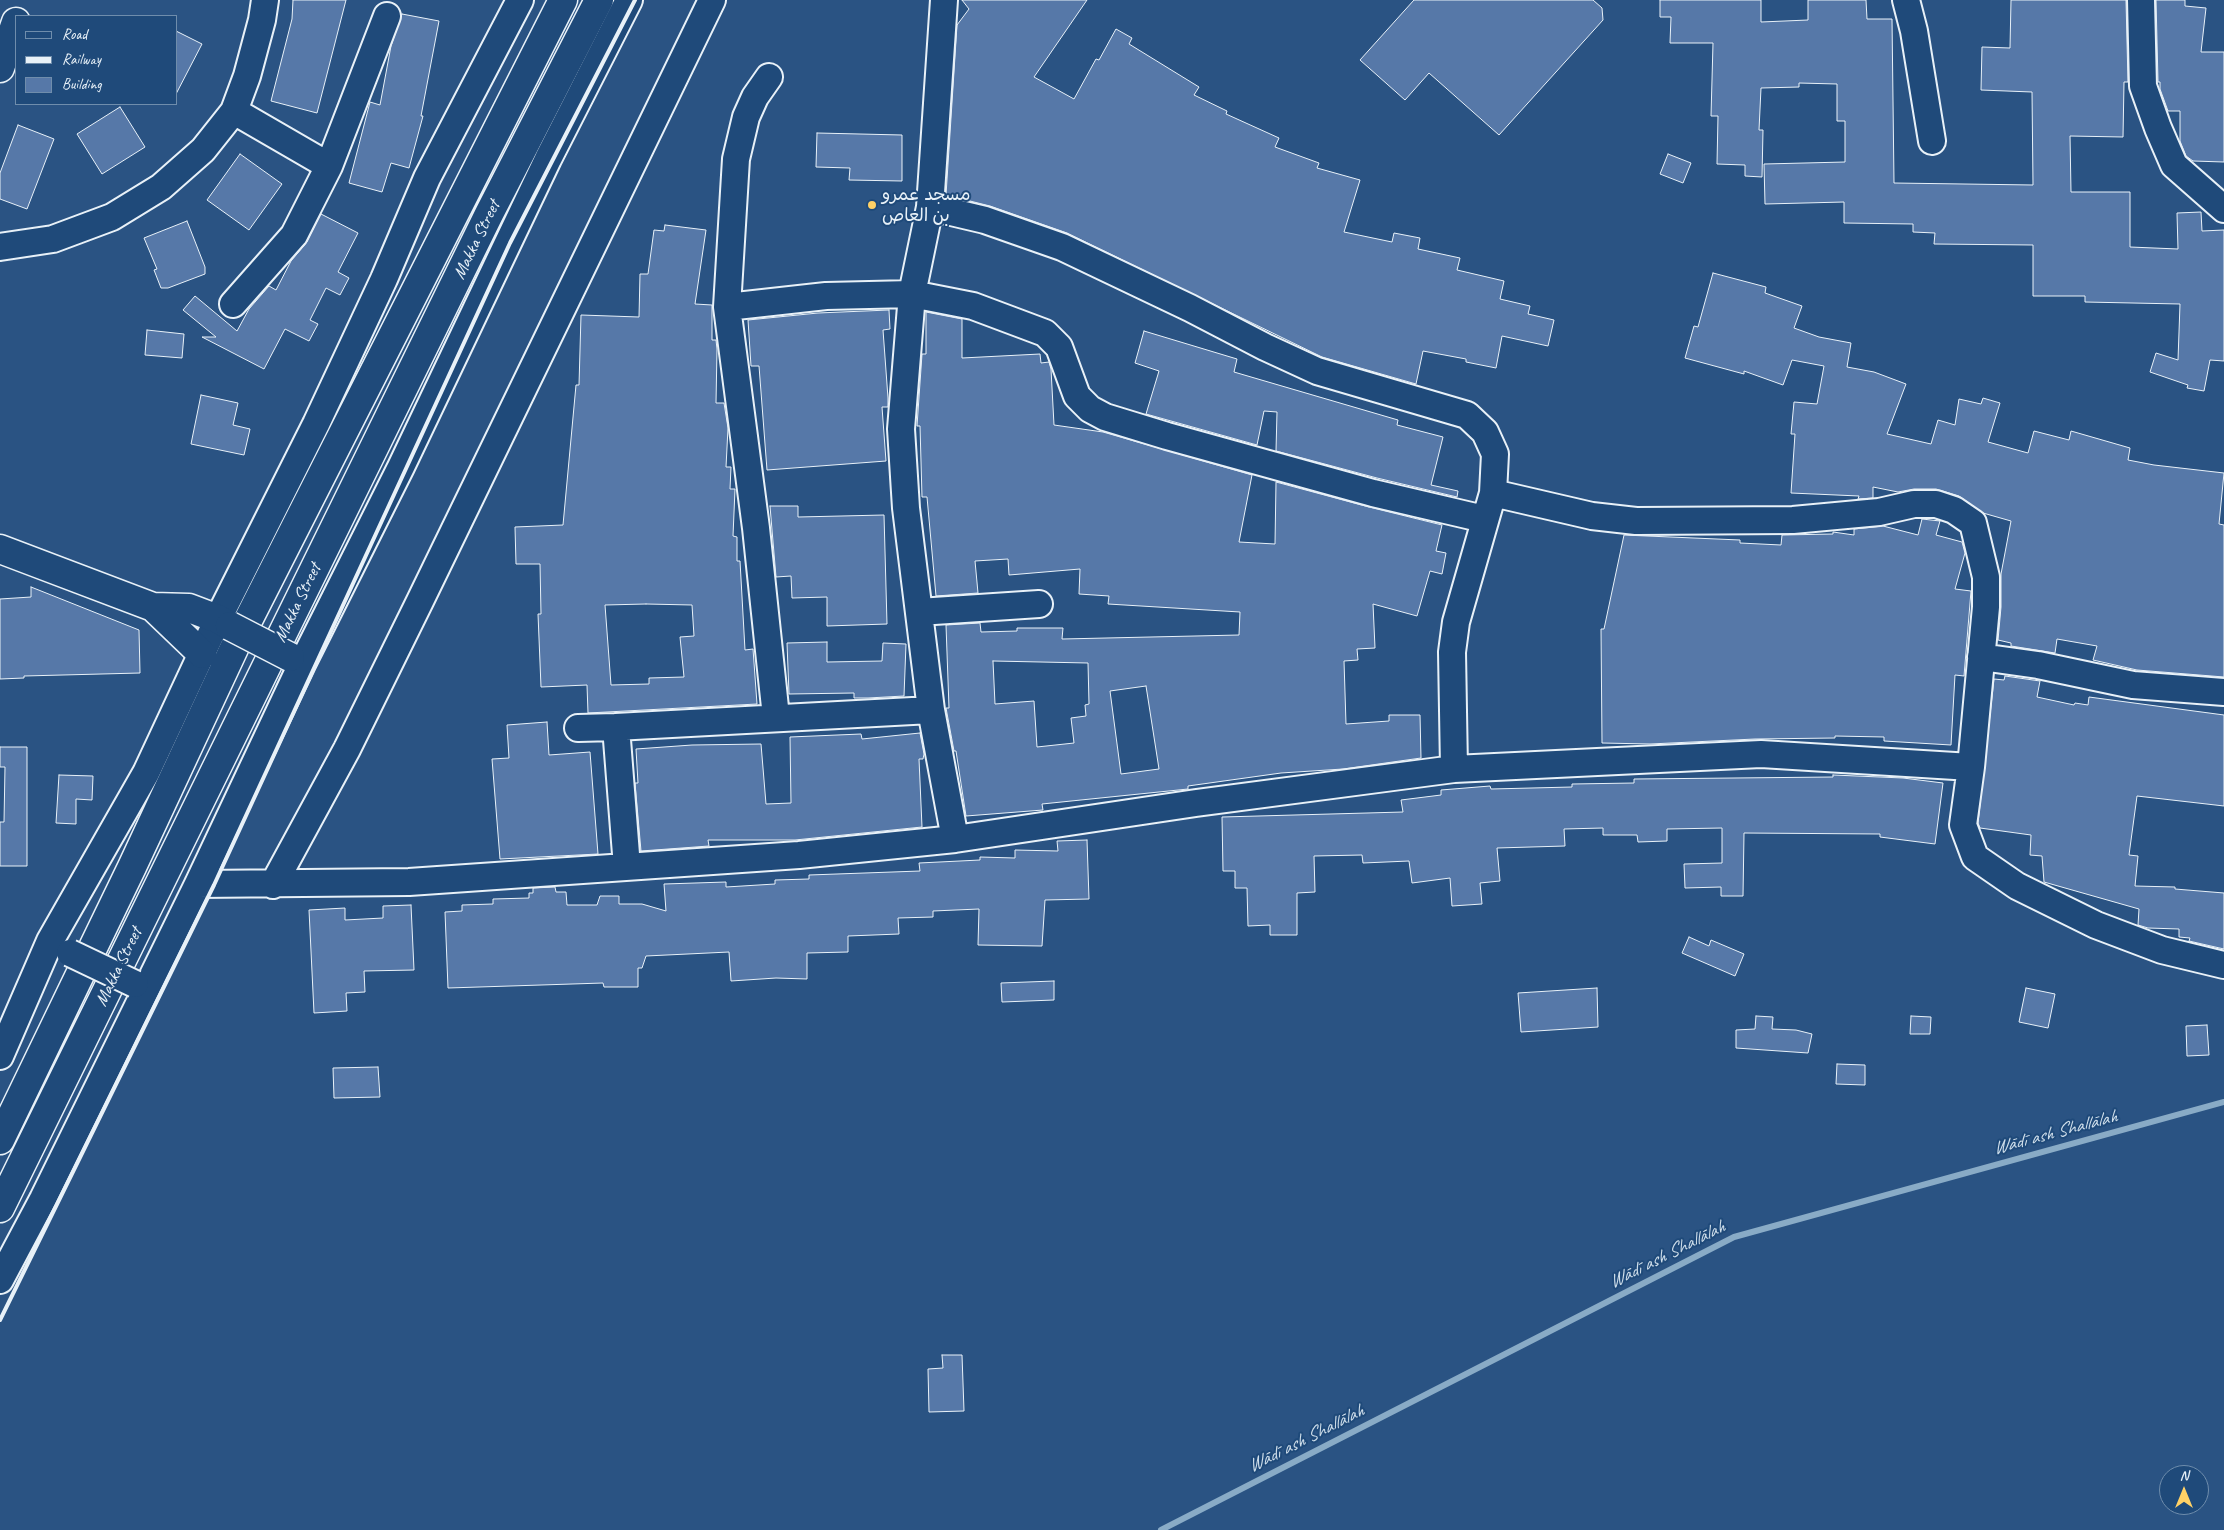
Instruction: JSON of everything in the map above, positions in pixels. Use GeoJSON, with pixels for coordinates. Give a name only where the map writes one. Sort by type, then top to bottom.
{"type":"FeatureCollection","features":[{"type":"Feature","properties":{"kind":"main road"},"geometry":{"type":"LineString","coordinates":[[18,15],[24,0]]}},
{"type":"Feature","properties":{"kind":"main road","name":"Makka Street"},"geometry":{"type":"LineString","coordinates":[[0,1140],[132,867],[236,644],[563,0]]}},
{"type":"Feature","properties":{"kind":"main road","name":"Makka Street"},"geometry":{"type":"LineString","coordinates":[[0,1208],[489,214],[599,0]]}},
{"type":"Feature","properties":{"kind":"main road"},"geometry":{"type":"LineString","coordinates":[[0,68],[15,25]]}},
{"type":"Feature","properties":{"kind":"main road"},"geometry":{"type":"LineString","coordinates":[[0,549],[153,607],[189,608],[224,622],[296,661]]}},
{"type":"Feature","properties":{"kind":"main road"},"geometry":{"type":"LineString","coordinates":[[153,607],[202,654]]}},
{"type":"Feature","properties":{"kind":"street"},"geometry":{"type":"LineString","coordinates":[[0,248],[53,239],[112,218],[161,187],[203,150],[234,111],[247,76],[262,20],[265,0]]}},
{"type":"Feature","properties":{"kind":"street"},"geometry":{"type":"LineString","coordinates":[[0,1056],[60,947],[146,773],[202,654],[224,622],[384,280],[427,178],[520,0]]}},
{"type":"Feature","properties":{"kind":"street"},"geometry":{"type":"LineString","coordinates":[[0,1280],[43,1199],[141,987],[198,884],[296,661],[402,467],[548,159],[629,0]]}},
{"type":"Feature","properties":{"kind":"street"},"geometry":{"type":"LineString","coordinates":[[274,885],[347,749],[712,0]]}},
{"type":"Feature","properties":{"kind":"street"},"geometry":{"type":"LineString","coordinates":[[944,0],[930,207],[912,294],[901,429],[906,508],[930,710],[954,839]]}},
{"type":"Feature","properties":{"kind":"street"},"geometry":{"type":"LineString","coordinates":[[1906,0],[1914,31],[1932,141]]}},
{"type":"Feature","properties":{"kind":"street"},"geometry":{"type":"LineString","coordinates":[[2141,0],[2143,86],[2158,128],[2174,165],[2224,209]]}},
{"type":"Feature","properties":{"kind":"street"},"geometry":{"type":"LineString","coordinates":[[233,304],[294,235],[329,166],[386,16]]}},
{"type":"Feature","properties":{"kind":"street"},"geometry":{"type":"LineString","coordinates":[[769,77],[755,97],[746,118],[736,159],[727,307],[756,528],[776,717]]}},
{"type":"Feature","properties":{"kind":"street"},"geometry":{"type":"LineString","coordinates":[[234,111],[329,166]]}},
{"type":"Feature","properties":{"kind":"street"},"geometry":{"type":"LineString","coordinates":[[930,207],[985,220],[1062,247],[1183,304],[1265,347],[1317,371],[1467,416],[1484,432],[1494,454],[1493,493],[1456,622],[1452,652],[1454,769]]}},
{"type":"Feature","properties":{"kind":"street"},"geometry":{"type":"LineString","coordinates":[[727,307],[826,296],[912,294],[973,306],[1044,333],[1058,348],[1077,396],[1090,409],[1105,417],[1373,493],[1484,519]]}},
{"type":"Feature","properties":{"kind":"street"},"geometry":{"type":"LineString","coordinates":[[1493,493],[1592,516],[1636,520],[1794,520],[1879,512],[1914,504],[1936,504],[1954,510],[1973,523],[1986,578],[1971,767],[1963,825],[1975,857],[2017,886],[2096,925],[2162,950],[2224,966]]}},
{"type":"Feature","properties":{"kind":"street"},"geometry":{"type":"LineString","coordinates":[[919,612],[1039,604]]}},
{"type":"Feature","properties":{"kind":"street"},"geometry":{"type":"LineString","coordinates":[[1981,657],[2038,665],[2133,685],[2224,692]]}},
{"type":"Feature","properties":{"kind":"street"},"geometry":{"type":"LineString","coordinates":[[578,728],[930,710]]}},
{"type":"Feature","properties":{"kind":"street"},"geometry":{"type":"LineString","coordinates":[[616,727],[627,867]]}},
{"type":"Feature","properties":{"kind":"street"},"geometry":{"type":"LineString","coordinates":[[198,884],[274,885],[409,882],[799,855],[954,839],[1196,802],[1454,769],[1761,754],[1971,767]]}},
{"type":"Feature","properties":{"kind":"street"},"geometry":{"type":"LineString","coordinates":[[60,947],[141,987]]}},
{"type":"Feature","properties":{"kind":"building"},"geometry":{"type":"Polygon","coordinates":[[[293,0],[346,0],[317,113],[271,101],[292,19],[293,0]]]}},
{"type":"Feature","properties":{"kind":"building"},"geometry":{"type":"Polygon","coordinates":[[[962,0],[1087,0],[1034,77],[1074,99],[1096,59],[1099,60],[1116,29],[1132,38],[1129,44],[1199,87],[1194,95],[1227,111],[1226,114],[1279,138],[1275,147],[1319,163],[1317,168],[1360,180],[1344,232],[1392,242],[1394,233],[1420,238],[1418,249],[1460,258],[1457,270],[1504,281],[1500,299],[1530,306],[1528,314],[1554,320],[1548,346],[1502,336],[1496,368],[1466,362],[1466,359],[1423,351],[1416,384],[1322,357],[1067,233],[990,206],[946,195],[957,25],[969,9],[962,0]]]}},
{"type":"Feature","properties":{"kind":"building"},"geometry":{"type":"Polygon","coordinates":[[[1414,0],[1593,0],[1602,8],[1603,20],[1499,135],[1429,73],[1405,100],[1360,60],[1414,0]]]}},
{"type":"Feature","properties":{"kind":"building"},"geometry":{"type":"Polygon","coordinates":[[[1660,0],[1761,0],[1761,22],[1808,20],[1808,0],[1866,0],[1867,19],[1892,19],[1894,183],[2033,185],[2032,92],[1981,90],[1982,47],[2010,48],[2011,0],[2126,0],[2128,82],[2124,82],[2123,137],[2070,136],[2071,192],[2130,192],[2130,247],[2178,249],[2177,213],[2201,212],[2202,231],[2224,230],[2224,361],[2210,360],[2204,391],[2187,388],[2188,385],[2150,372],[2156,353],[2178,360],[2180,304],[2085,302],[2085,296],[2033,296],[2033,245],[1934,244],[1935,233],[1913,232],[1913,224],[1844,223],[1844,202],[1765,204],[1764,164],[1845,162],[1845,121],[1837,121],[1837,84],[1799,83],[1799,87],[1761,88],[1759,130],[1763,130],[1762,177],[1745,176],[1745,165],[1717,164],[1718,116],[1711,116],[1713,43],[1670,43],[1671,17],[1660,17],[1660,0]]]}},
{"type":"Feature","properties":{"kind":"building"},"geometry":{"type":"Polygon","coordinates":[[[2156,0],[2185,0],[2185,6],[2206,8],[2201,52],[2224,52],[2224,162],[2193,161],[2186,156],[2180,141],[2180,111],[2168,111],[2160,89],[2160,82],[2158,82],[2156,0]]]}},
{"type":"Feature","properties":{"kind":"building"},"geometry":{"type":"Polygon","coordinates":[[[402,14],[439,21],[421,116],[423,116],[409,168],[391,163],[382,192],[349,183],[370,102],[380,105],[391,46],[402,14]]]}},
{"type":"Feature","properties":{"kind":"building"},"geometry":{"type":"Polygon","coordinates":[[[178,32],[202,44],[178,90],[178,32]]]}},
{"type":"Feature","properties":{"kind":"building"},"geometry":{"type":"Polygon","coordinates":[[[120,107],[145,147],[102,174],[77,134],[120,107]]]}},
{"type":"Feature","properties":{"kind":"building"},"geometry":{"type":"Polygon","coordinates":[[[18,125],[54,139],[27,209],[0,199],[0,173],[18,125]]]}},
{"type":"Feature","properties":{"kind":"building"},"geometry":{"type":"Polygon","coordinates":[[[817,133],[902,135],[902,181],[849,180],[850,168],[816,167],[817,133]]]}},
{"type":"Feature","properties":{"kind":"building"},"geometry":{"type":"Polygon","coordinates":[[[240,154],[282,184],[249,230],[207,200],[240,154]]]}},
{"type":"Feature","properties":{"kind":"building"},"geometry":{"type":"Polygon","coordinates":[[[1668,154],[1691,163],[1683,183],[1660,174],[1668,154]]]}},
{"type":"Feature","properties":{"kind":"building"},"geometry":{"type":"Polygon","coordinates":[[[321,214],[358,233],[338,272],[349,278],[340,295],[326,288],[310,320],[318,324],[309,341],[285,329],[264,369],[202,337],[216,337],[183,310],[195,296],[237,331],[249,309],[269,286],[276,290],[291,261],[307,242],[321,214]]]}},
{"type":"Feature","properties":{"kind":"building"},"geometry":{"type":"Polygon","coordinates":[[[187,221],[205,267],[205,274],[168,288],[161,288],[154,270],[157,269],[144,238],[187,221]]]}},
{"type":"Feature","properties":{"kind":"building"},"geometry":{"type":"Polygon","coordinates":[[[665,225],[706,230],[695,304],[712,305],[712,340],[716,340],[717,349],[716,403],[724,403],[728,428],[726,467],[731,467],[730,489],[735,489],[733,536],[737,537],[737,561],[740,561],[745,650],[753,649],[757,704],[588,713],[587,685],[541,687],[538,614],[541,614],[540,564],[516,564],[515,527],[563,525],[576,385],[579,385],[581,315],[639,317],[640,274],[648,274],[654,230],[664,231],[665,225]],[[605,605],[611,685],[649,684],[649,678],[684,677],[680,637],[694,636],[692,605],[605,605]]]}},
{"type":"Feature","properties":{"kind":"building"},"geometry":{"type":"Polygon","coordinates":[[[1713,273],[1766,287],[1765,293],[1802,306],[1794,328],[1819,337],[1851,343],[1847,367],[1874,372],[1906,384],[1887,434],[1931,444],[1938,420],[1955,425],[1959,399],[1981,404],[1983,398],[2000,403],[1988,442],[2028,453],[2034,431],[2069,440],[2071,431],[2130,448],[2128,460],[2224,473],[2219,524],[2224,525],[2224,677],[2137,670],[2093,660],[2097,646],[2057,639],[2055,653],[2011,646],[2011,643],[1998,640],[2001,574],[2011,521],[1983,513],[1959,496],[1936,489],[1914,489],[1898,492],[1873,487],[1873,498],[1858,499],[1859,496],[1791,493],[1795,434],[1791,434],[1794,402],[1817,404],[1824,366],[1792,360],[1783,385],[1744,371],[1744,374],[1685,358],[1694,326],[1698,327],[1713,273]]]}},
{"type":"Feature","properties":{"kind":"building"},"geometry":{"type":"Polygon","coordinates":[[[889,310],[890,329],[883,330],[888,398],[888,407],[882,407],[886,461],[767,470],[759,366],[751,366],[748,320],[818,313],[889,310]]]}},
{"type":"Feature","properties":{"kind":"building"},"geometry":{"type":"Polygon","coordinates":[[[926,312],[962,319],[962,358],[1040,354],[1041,363],[1049,362],[1054,425],[1103,432],[1252,475],[1239,542],[1275,544],[1276,482],[1442,525],[1436,551],[1446,553],[1442,574],[1430,571],[1417,616],[1373,604],[1375,648],[1357,649],[1358,660],[1344,661],[1346,724],[1389,721],[1389,715],[1420,715],[1421,758],[1343,769],[1281,773],[1188,786],[1188,789],[1042,804],[1043,810],[966,816],[956,751],[954,751],[946,708],[949,708],[946,625],[980,623],[981,632],[1017,631],[1017,628],[1063,628],[1062,639],[1239,635],[1240,612],[1108,604],[1109,596],[1079,594],[1080,569],[1009,575],[1008,559],[975,561],[978,593],[936,596],[927,497],[922,497],[920,426],[917,426],[922,354],[926,354],[926,312]],[[993,661],[995,704],[1034,701],[1037,747],[1074,743],[1071,718],[1086,716],[1085,705],[1089,704],[1088,663],[993,661]],[[1146,686],[1110,691],[1121,774],[1159,769],[1146,686]]]}},
{"type":"Feature","properties":{"kind":"building"},"geometry":{"type":"Polygon","coordinates":[[[147,330],[184,334],[182,358],[145,355],[147,330]]]}},
{"type":"Feature","properties":{"kind":"building"},"geometry":{"type":"Polygon","coordinates":[[[1144,331],[1237,359],[1234,372],[1398,420],[1397,425],[1443,437],[1431,485],[1458,491],[1457,497],[1276,451],[1277,412],[1264,411],[1257,445],[1146,414],[1159,371],[1135,363],[1144,331]]]}},
{"type":"Feature","properties":{"kind":"building"},"geometry":{"type":"Polygon","coordinates":[[[201,395],[238,403],[233,425],[250,429],[244,455],[191,444],[201,395]]]}},
{"type":"Feature","properties":{"kind":"building"},"geometry":{"type":"Polygon","coordinates":[[[770,506],[798,506],[798,517],[884,515],[887,624],[827,626],[827,597],[792,598],[791,576],[776,577],[770,506]]]}},
{"type":"Feature","properties":{"kind":"building"},"geometry":{"type":"Polygon","coordinates":[[[1922,519],[1940,521],[1936,535],[1962,542],[1965,553],[1955,589],[1971,591],[1964,676],[1955,675],[1951,745],[1884,741],[1884,737],[1835,736],[1835,738],[1755,739],[1650,744],[1602,743],[1601,629],[1604,629],[1624,535],[1740,540],[1740,543],[1781,545],[1782,535],[1833,534],[1833,532],[1854,535],[1854,529],[1883,526],[1918,535],[1922,519]]]}},
{"type":"Feature","properties":{"kind":"building"},"geometry":{"type":"Polygon","coordinates":[[[31,587],[139,630],[140,673],[24,676],[24,678],[0,679],[0,599],[31,597],[31,587]]]}},
{"type":"Feature","properties":{"kind":"building"},"geometry":{"type":"Polygon","coordinates":[[[827,642],[827,662],[882,661],[883,643],[906,644],[904,696],[854,698],[854,693],[789,694],[787,643],[827,642]]]}},
{"type":"Feature","properties":{"kind":"building"},"geometry":{"type":"Polygon","coordinates":[[[2005,676],[2040,681],[2037,697],[2074,705],[2075,703],[2088,705],[2089,697],[2224,715],[2224,806],[2137,796],[2129,855],[2138,856],[2135,886],[2175,887],[2175,889],[2224,893],[2224,949],[2189,941],[2190,938],[2179,937],[2179,929],[2148,928],[2138,925],[2139,909],[2044,882],[2042,856],[2030,855],[2031,835],[1980,828],[1978,823],[1994,679],[2004,680],[2005,676]]]}},
{"type":"Feature","properties":{"kind":"building"},"geometry":{"type":"Polygon","coordinates":[[[547,722],[549,755],[590,752],[598,854],[500,859],[492,759],[509,758],[507,725],[547,722]]]}},
{"type":"Feature","properties":{"kind":"building"},"geometry":{"type":"Polygon","coordinates":[[[920,733],[924,754],[923,759],[919,759],[922,827],[795,840],[708,840],[709,846],[641,851],[635,783],[638,783],[636,749],[692,745],[761,744],[766,804],[791,803],[790,737],[861,734],[862,739],[920,733]]]}},
{"type":"Feature","properties":{"kind":"building"},"geometry":{"type":"Polygon","coordinates":[[[0,747],[27,747],[27,866],[0,866],[0,822],[4,822],[5,767],[0,767],[0,747]]]}},
{"type":"Feature","properties":{"kind":"building"},"geometry":{"type":"Polygon","coordinates":[[[59,775],[93,776],[92,800],[76,799],[76,824],[56,823],[59,775]]]}},
{"type":"Feature","properties":{"kind":"building"},"geometry":{"type":"Polygon","coordinates":[[[1833,775],[1903,778],[1943,783],[1935,844],[1880,837],[1880,834],[1744,833],[1743,896],[1721,896],[1721,887],[1685,888],[1684,864],[1722,863],[1722,828],[1667,829],[1667,841],[1638,842],[1637,835],[1603,835],[1603,828],[1564,829],[1565,846],[1497,848],[1500,881],[1480,883],[1482,904],[1452,906],[1450,878],[1412,883],[1409,861],[1363,863],[1362,855],[1314,856],[1315,892],[1297,893],[1297,935],[1270,935],[1270,925],[1248,926],[1247,888],[1235,888],[1235,871],[1223,871],[1222,817],[1403,812],[1401,800],[1441,795],[1441,790],[1490,786],[1491,789],[1572,787],[1572,784],[1634,783],[1634,779],[1833,777],[1833,775]]]}},
{"type":"Feature","properties":{"kind":"building"},"geometry":{"type":"Polygon","coordinates":[[[1087,840],[1089,899],[1045,900],[1042,946],[978,945],[979,909],[933,911],[933,917],[898,918],[899,934],[848,936],[848,952],[807,953],[807,979],[776,978],[731,981],[729,952],[646,956],[642,968],[638,968],[638,987],[604,987],[603,983],[448,988],[445,912],[462,911],[462,905],[493,904],[493,899],[529,898],[529,893],[533,893],[533,888],[555,887],[556,892],[566,892],[567,905],[597,905],[600,896],[619,896],[619,904],[642,904],[666,911],[664,884],[726,882],[726,887],[775,884],[775,880],[809,879],[809,875],[920,871],[919,863],[980,860],[980,857],[1015,858],[1015,850],[1058,851],[1057,841],[1087,840]]]}},
{"type":"Feature","properties":{"kind":"building"},"geometry":{"type":"Polygon","coordinates":[[[411,905],[414,970],[364,971],[365,992],[346,993],[347,1011],[314,1013],[309,910],[345,908],[345,920],[383,918],[383,906],[411,905]]]}},
{"type":"Feature","properties":{"kind":"building"},"geometry":{"type":"Polygon","coordinates":[[[1689,937],[1709,946],[1711,940],[1744,954],[1735,976],[1682,953],[1689,937]]]}},
{"type":"Feature","properties":{"kind":"building"},"geometry":{"type":"Polygon","coordinates":[[[1054,981],[1054,1000],[1002,1002],[1001,983],[1054,981]]]}},
{"type":"Feature","properties":{"kind":"building"},"geometry":{"type":"Polygon","coordinates":[[[1597,988],[1598,1027],[1521,1032],[1518,993],[1597,988]]]}},
{"type":"Feature","properties":{"kind":"building"},"geometry":{"type":"Polygon","coordinates":[[[2026,988],[2055,994],[2048,1028],[2019,1022],[2026,988]]]}},
{"type":"Feature","properties":{"kind":"building"},"geometry":{"type":"Polygon","coordinates":[[[1756,1016],[1773,1017],[1772,1029],[1796,1030],[1812,1034],[1808,1053],[1736,1048],[1736,1030],[1755,1029],[1756,1016]]]}},
{"type":"Feature","properties":{"kind":"building"},"geometry":{"type":"Polygon","coordinates":[[[1911,1016],[1931,1017],[1930,1034],[1910,1034],[1911,1016]]]}},
{"type":"Feature","properties":{"kind":"building"},"geometry":{"type":"Polygon","coordinates":[[[2207,1025],[2209,1055],[2187,1056],[2186,1026],[2207,1025]]]}},
{"type":"Feature","properties":{"kind":"building"},"geometry":{"type":"Polygon","coordinates":[[[1837,1064],[1865,1065],[1865,1085],[1836,1084],[1837,1064]]]}},
{"type":"Feature","properties":{"kind":"building"},"geometry":{"type":"Polygon","coordinates":[[[378,1067],[380,1097],[334,1098],[333,1068],[378,1067]]]}},
{"type":"Feature","properties":{"kind":"building"},"geometry":{"type":"Polygon","coordinates":[[[942,1355],[962,1355],[964,1411],[929,1412],[928,1369],[943,1368],[942,1355]]]}},
{"type":"Feature","properties":{"kind":"waterway","name":"Wādī ash Shallālah"},"geometry":{"type":"LineString","coordinates":[[1161,1530],[1734,1237],[2224,1102]]}},
{"type":"Feature","properties":{"kind":"railway"},"geometry":{"type":"LineString","coordinates":[[0,1320],[214,885],[510,243],[635,0]]}},
{"type":"Feature","properties":{"kind":"place","name":"مسجد عمرو بن العاص"},"geometry":{"type":"Point","coordinates":[872,205]}}]}
